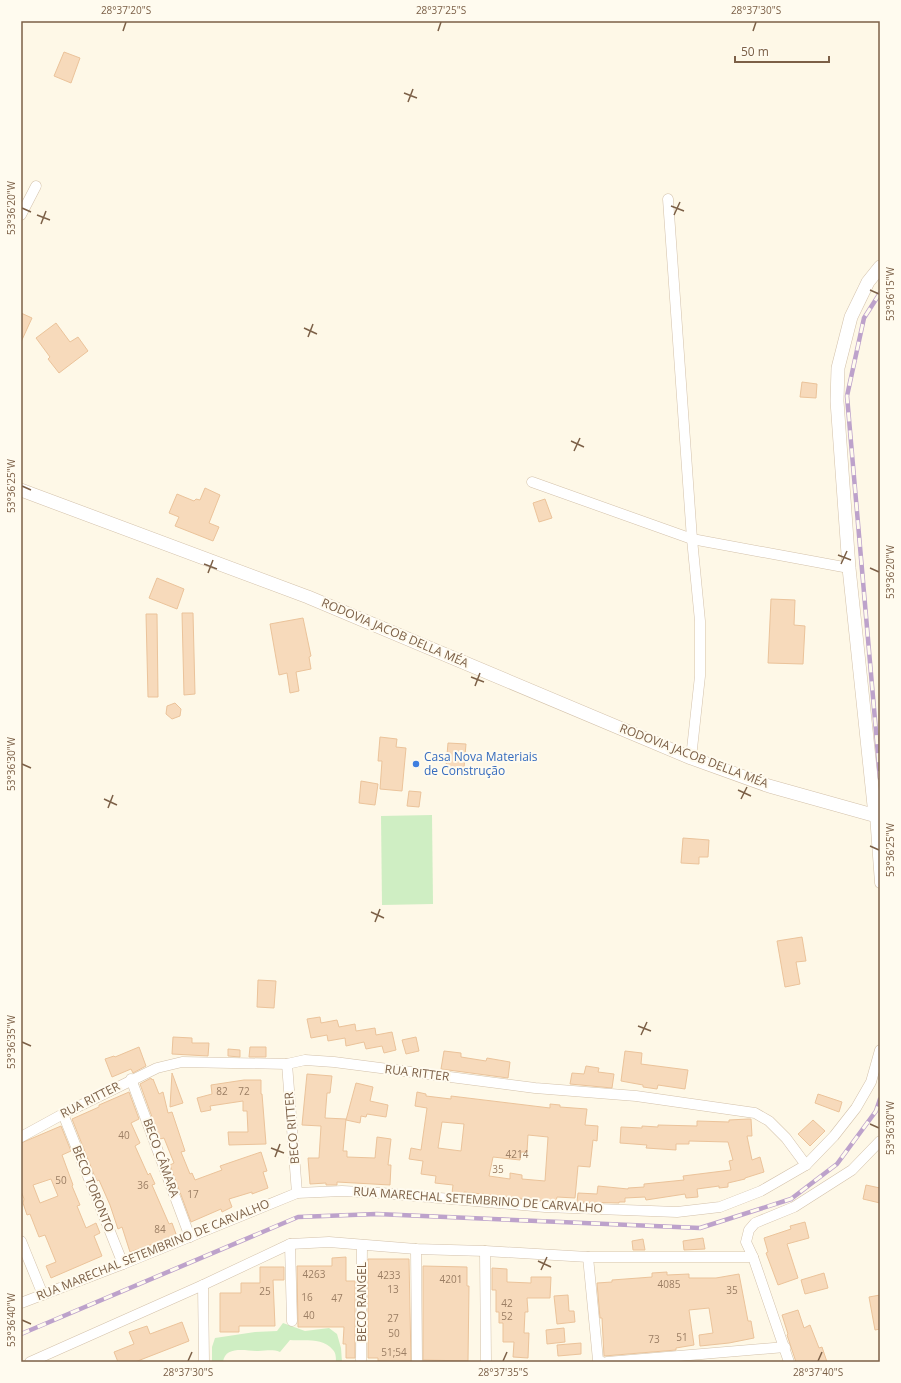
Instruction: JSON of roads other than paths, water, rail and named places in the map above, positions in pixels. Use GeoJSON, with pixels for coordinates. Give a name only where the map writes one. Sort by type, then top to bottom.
{"type":"FeatureCollection","features":[{"type":"Feature","properties":{"kind":"street"},"geometry":{"type":"LineString","coordinates":[[21,215],[36,186]]}},
{"type":"Feature","properties":{"kind":"street"},"geometry":{"type":"LineString","coordinates":[[668,199],[692,539],[700,621],[700,676],[691,758]]}},
{"type":"Feature","properties":{"kind":"street"},"geometry":{"type":"LineString","coordinates":[[880,266],[868,282],[851,317],[838,368],[836,401],[850,568],[878,816],[880,883]]}},
{"type":"Feature","properties":{"kind":"street"},"geometry":{"type":"LineString","coordinates":[[532,482],[692,539],[850,568]]}},
{"type":"Feature","properties":{"kind":"street","name":"RODOVIA JACOB DELLA MÉA"},"geometry":{"type":"LineString","coordinates":[[21,490],[308,597],[691,758],[770,786],[878,816]]}},
{"type":"Feature","properties":{"kind":"street","name":"RUA MARECHAL SETEMBRINO DE CARVALHO"},"geometry":{"type":"LineString","coordinates":[[21,1303],[123,1264],[297,1193],[342,1191],[545,1207],[677,1212],[720,1207],[761,1191],[806,1165],[834,1136],[856,1108],[871,1082],[880,1050]]}},
{"type":"Feature","properties":{"kind":"street","name":"RUA RITTER"},"geometry":{"type":"LineString","coordinates":[[21,1137],[62,1114],[156,1068],[182,1062],[286,1064],[305,1060],[334,1062],[535,1088],[636,1096],[755,1112],[769,1121],[786,1138],[806,1165]]}},
{"type":"Feature","properties":{"kind":"street","name":"BECO RITTER"},"geometry":{"type":"LineString","coordinates":[[286,1064],[297,1193]]}},
{"type":"Feature","properties":{"kind":"street","name":"BECO CÂMARA"},"geometry":{"type":"LineString","coordinates":[[131,1079],[190,1237]]}},
{"type":"Feature","properties":{"kind":"street","name":"BECO TORONTO"},"geometry":{"type":"LineString","coordinates":[[62,1114],[123,1264]]}},
{"type":"Feature","properties":{"kind":"street"},"geometry":{"type":"LineString","coordinates":[[790,1362],[753,1257],[746,1242],[749,1230],[754,1223],[794,1207],[852,1170],[880,1141]]}},
{"type":"Feature","properties":{"kind":"street"},"geometry":{"type":"LineString","coordinates":[[21,1241],[43,1295]]}},
{"type":"Feature","properties":{"kind":"street"},"geometry":{"type":"LineString","coordinates":[[30,1362],[203,1285],[290,1244],[329,1242],[416,1249],[485,1251],[588,1257],[753,1257]]}},
{"type":"Feature","properties":{"kind":"street"},"geometry":{"type":"LineString","coordinates":[[290,1244],[292,1321]]}},
{"type":"Feature","properties":{"kind":"street","name":"BECO RANGEL"},"geometry":{"type":"LineString","coordinates":[[361,1360],[362,1245]]}},
{"type":"Feature","properties":{"kind":"street"},"geometry":{"type":"LineString","coordinates":[[416,1249],[417,1360]]}},
{"type":"Feature","properties":{"kind":"street"},"geometry":{"type":"LineString","coordinates":[[485,1251],[486,1362]]}},
{"type":"Feature","properties":{"kind":"street"},"geometry":{"type":"LineString","coordinates":[[588,1257],[598,1360],[602,1362]]}},
{"type":"Feature","properties":{"kind":"street"},"geometry":{"type":"LineString","coordinates":[[203,1285],[204,1362]]}},
{"type":"Feature","properties":{"kind":"street"},"geometry":{"type":"LineString","coordinates":[[607,1362],[785,1346]]}},
{"type":"Feature","properties":{"kind":"railway"},"geometry":{"type":"LineString","coordinates":[[880,293],[864,318],[847,396],[880,778]]}},
{"type":"Feature","properties":{"kind":"railway"},"geometry":{"type":"LineString","coordinates":[[21,1334],[298,1217],[377,1214],[700,1228],[791,1199],[837,1164],[876,1111],[880,1099]]}},
{"type":"Feature","properties":{"kind":"place","name":"Casa Nova Materiais de Construção"},"geometry":{"type":"Point","coordinates":[416,764]}}]}
